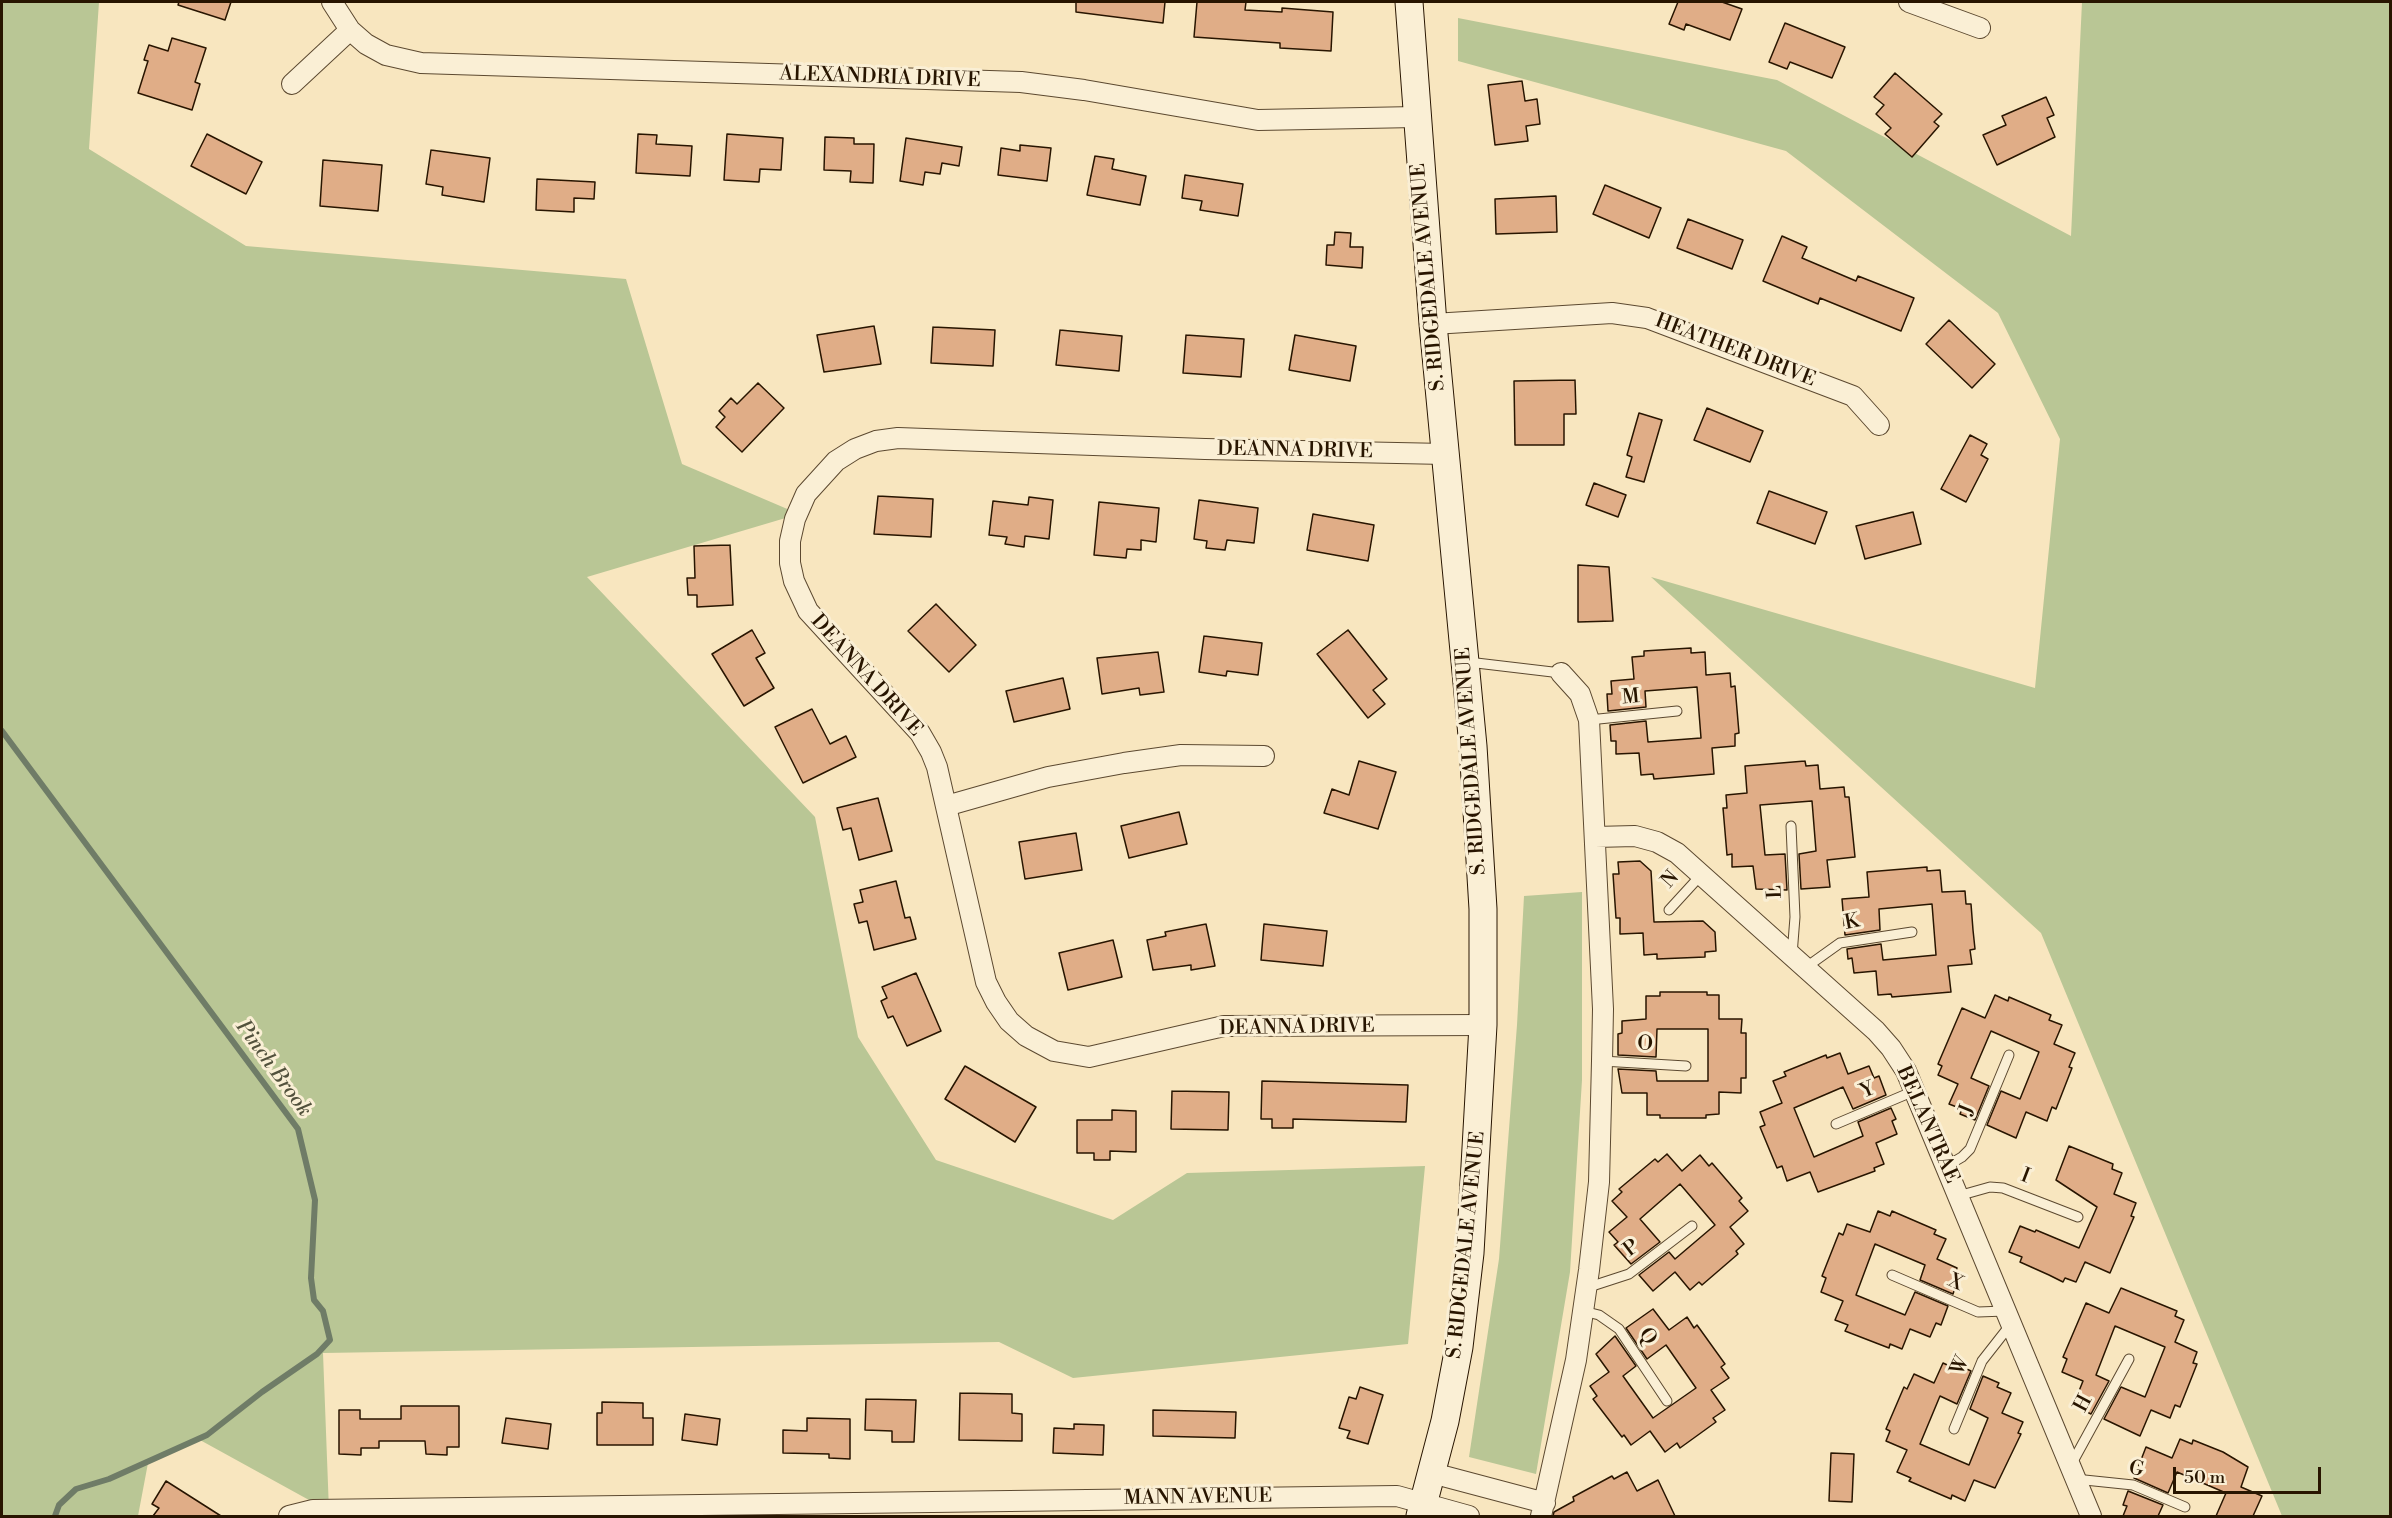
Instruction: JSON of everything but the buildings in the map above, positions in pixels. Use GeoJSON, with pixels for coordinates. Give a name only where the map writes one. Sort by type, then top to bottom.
{"type":"FeatureCollection","features":[{"type":"Feature","properties":{"kind":"main road","name":"S. RIDGEDALE AVENUE"},"geometry":{"type":"LineString","coordinates":[[1409,2],[1416,117],[1465,662],[1483,909],[1483,1025],[1474,1197],[1461,1335],[1422,1511]]}},
{"type":"Feature","properties":{"kind":"street","name":"ALEXANDRIA DRIVE"},"geometry":{"type":"LineString","coordinates":[[332,2],[350,30],[366,44],[386,55],[421,63],[1021,82],[1084,90],[1258,120],[1416,117]]}},
{"type":"Feature","properties":{"kind":"street"},"geometry":{"type":"LineString","coordinates":[[1909,2],[1980,28]]}},
{"type":"Feature","properties":{"kind":"street"},"geometry":{"type":"LineString","coordinates":[[292,84],[350,30]]}},
{"type":"Feature","properties":{"kind":"street","name":"HEATHER DRIVE"},"geometry":{"type":"LineString","coordinates":[[1433,324],[1601,313],[1647,318],[1853,396],[1879,425]]}},
{"type":"Feature","properties":{"kind":"street","name":"DEANNA DRIVE"},"geometry":{"type":"LineString","coordinates":[[1445,454],[1193,449],[898,438],[876,441],[855,449],[836,461],[806,494],[795,519],[790,541],[794,581],[808,611],[920,733],[937,767],[987,982],[996,1002],[1009,1020],[1026,1036],[1054,1050],[1076,1056],[1098,1057],[1224,1026],[1483,1025]]}},
{"type":"Feature","properties":{"kind":"street"},"geometry":{"type":"LineString","coordinates":[[1432,1473],[1543,1510],[1576,1360],[1599,1182],[1603,1009],[1589,720],[1580,694],[1561,673]]}},
{"type":"Feature","properties":{"kind":"street"},"geometry":{"type":"LineString","coordinates":[[946,806],[1048,777],[1124,763],[1181,755],[1264,756]]}},
{"type":"Feature","properties":{"kind":"street","name":"BELANTRAE"},"geometry":{"type":"LineString","coordinates":[[1595,837],[1635,837],[1657,842],[1677,853],[1876,1031],[1901,1064],[2091,1516]]}},
{"type":"Feature","properties":{"kind":"street","name":"MANN AVENUE"},"geometry":{"type":"LineString","coordinates":[[289,1516],[314,1510],[1397,1496],[1422,1511]]}},
{"type":"Feature","properties":{"kind":"street"},"geometry":{"type":"LineString","coordinates":[[1422,1511],[1469,1516]]}},
{"type":"Feature","properties":{"kind":"lane"},"geometry":{"type":"LineString","coordinates":[[1465,662],[1561,673]]}},
{"type":"Feature","properties":{"kind":"lane","name":"M"},"geometry":{"type":"LineString","coordinates":[[1589,720],[1677,711]]}},
{"type":"Feature","properties":{"kind":"lane","name":"L"},"geometry":{"type":"LineString","coordinates":[[1791,826],[1799,962]]}},
{"type":"Feature","properties":{"kind":"lane","name":"N"},"geometry":{"type":"LineString","coordinates":[[1669,910],[1701,875]]}},
{"type":"Feature","properties":{"kind":"lane","name":"K"},"geometry":{"type":"LineString","coordinates":[[1799,962],[1840,943],[1912,932]]}},
{"type":"Feature","properties":{"kind":"lane","name":"J"},"geometry":{"type":"LineString","coordinates":[[1945,1167],[1962,1157],[1970,1149],[2010,1055]]}},
{"type":"Feature","properties":{"kind":"lane","name":"O"},"geometry":{"type":"LineString","coordinates":[[1602,1061],[1686,1066]]}},
{"type":"Feature","properties":{"kind":"lane","name":"Y"},"geometry":{"type":"LineString","coordinates":[[1836,1125],[1914,1091]]}},
{"type":"Feature","properties":{"kind":"lane","name":"I"},"geometry":{"type":"LineString","coordinates":[[1958,1196],[1990,1187],[2004,1188],[2078,1217]]}},
{"type":"Feature","properties":{"kind":"lane","name":"P"},"geometry":{"type":"LineString","coordinates":[[1586,1288],[1629,1274],[1692,1226]]}},
{"type":"Feature","properties":{"kind":"lane","name":"X"},"geometry":{"type":"LineString","coordinates":[[1892,1275],[1978,1312],[2008,1318]]}},
{"type":"Feature","properties":{"kind":"lane","name":"Q"},"geometry":{"type":"LineString","coordinates":[[1583,1311],[1609,1320],[1619,1329],[1667,1401]]}},
{"type":"Feature","properties":{"kind":"lane","name":"W"},"geometry":{"type":"LineString","coordinates":[[1954,1429],[1982,1361],[2008,1318]]}},
{"type":"Feature","properties":{"kind":"lane","name":"H"},"geometry":{"type":"LineString","coordinates":[[2073,1473],[2129,1359]]}},
{"type":"Feature","properties":{"kind":"lane","name":"G"},"geometry":{"type":"LineString","coordinates":[[2073,1473],[2133,1485],[2185,1507]]}},
{"type":"Feature","properties":{"kind":"green space"},"geometry":{"type":"Polygon","coordinates":[[[2,2],[99,2],[89,149],[246,246],[626,279],[682,464],[799,514],[587,577],[815,817],[858,1037],[936,1160],[1113,1220],[1187,1173],[1425,1166],[1408,1344],[1073,1378],[999,1342],[323,1353],[329,1511],[200,1440],[148,1463],[138,1516],[2,1516],[2,2]]]}},
{"type":"Feature","properties":{"kind":"green space"},"geometry":{"type":"Polygon","coordinates":[[[2082,2],[2390,2],[2390,1516],[2282,1516],[2041,933],[1651,577],[2035,688],[2060,439],[1998,313],[1786,151],[1458,61],[1458,18],[1777,80],[2071,236],[2082,2]]]}},
{"type":"Feature","properties":{"kind":"green space"},"geometry":{"type":"Polygon","coordinates":[[[1582,892],[1582,1080],[1570,1272],[1536,1474],[1469,1457],[1499,1259],[1517,1025],[1524,896],[1582,892]]]}},
{"type":"Feature","properties":{"kind":"waterway","name":"Pinch Brook"},"geometry":{"type":"LineString","coordinates":[[2,731],[298,1129],[315,1200],[311,1278],[314,1300],[323,1311],[330,1340],[317,1354],[262,1392],[207,1435],[109,1479],[76,1489],[59,1505],[55,1516]]}}]}
